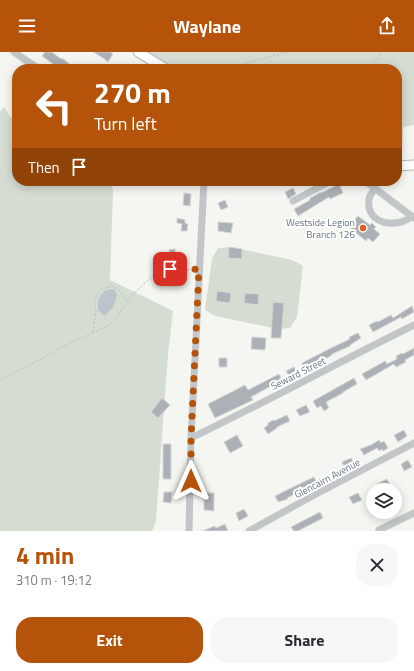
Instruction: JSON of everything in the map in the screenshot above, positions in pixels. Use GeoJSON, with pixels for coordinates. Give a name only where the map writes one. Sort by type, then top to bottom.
{"type":"FeatureCollection","features":[{"type":"Feature","properties":{"kind":"main road"},"geometry":{"type":"LineString","coordinates":[[138,52],[158,64]]}},
{"type":"Feature","properties":{"kind":"main road"},"geometry":{"type":"LineString","coordinates":[[402,166],[414,165]]}},
{"type":"Feature","properties":{"kind":"street"},"geometry":{"type":"LineString","coordinates":[[14,52],[32,64]]}},
{"type":"Feature","properties":{"kind":"street"},"geometry":{"type":"LineString","coordinates":[[189,531],[191,438],[204,186]]}},
{"type":"Feature","properties":{"kind":"street"},"geometry":{"type":"LineString","coordinates":[[293,202],[321,186]]}},
{"type":"Feature","properties":{"kind":"street"},"geometry":{"type":"LineString","coordinates":[[371,186],[413,217]]}},
{"type":"Feature","properties":{"kind":"street"},"geometry":{"type":"LineString","coordinates":[[374,188],[369,198],[369,211],[376,219],[383,222],[401,222],[413,217]]}},
{"type":"Feature","properties":{"kind":"street","name":"Seward Street"},"geometry":{"type":"LineString","coordinates":[[191,438],[383,340],[414,326]]}},
{"type":"Feature","properties":{"kind":"street","name":"Glencairn Avenue"},"geometry":{"type":"LineString","coordinates":[[249,531],[414,443]]}},
{"type":"Feature","properties":{"kind":"street"},"geometry":{"type":"LineString","coordinates":[[379,530],[414,513]]}},
{"type":"Feature","properties":{"kind":"path"},"geometry":{"type":"LineString","coordinates":[[243,64],[288,52]]}},
{"type":"Feature","properties":{"kind":"path"},"geometry":{"type":"LineString","coordinates":[[374,64],[380,55],[379,52]]}},
{"type":"Feature","properties":{"kind":"path"},"geometry":{"type":"LineString","coordinates":[[0,380],[109,325],[143,284],[161,272],[170,269],[199,269]]}},
{"type":"Feature","properties":{"kind":"path"},"geometry":{"type":"LineString","coordinates":[[93,333],[96,311],[94,300],[101,289],[113,286],[122,293],[127,302]]}},
{"type":"Feature","properties":{"kind":"shaded area"},"geometry":{"type":"Polygon","coordinates":[[[147,52],[414,52],[414,125],[403,127],[402,157],[402,64],[167,64],[147,52]]]}},
{"type":"Feature","properties":{"kind":"shaded area"},"geometry":{"type":"Polygon","coordinates":[[[4,107],[12,119],[12,186],[112,186],[113,191],[110,280],[173,311],[168,354],[156,521],[152,531],[0,531],[0,112],[4,107]]]}},
{"type":"Feature","properties":{"kind":"shaded area"},"geometry":{"type":"Polygon","coordinates":[[[231,247],[292,260],[303,266],[297,317],[290,328],[278,329],[215,316],[205,310],[212,259],[218,248],[231,247]]]}},
{"type":"Feature","properties":{"kind":"shaded area"},"geometry":{"type":"Polygon","coordinates":[[[114,289],[117,295],[113,307],[105,316],[98,310],[98,300],[104,291],[114,289]]]}},
{"type":"Feature","properties":{"kind":"building"},"geometry":{"type":"Polygon","coordinates":[[[45,52],[52,52],[70,64],[53,64],[42,56],[45,52]]]}},
{"type":"Feature","properties":{"kind":"building"},"geometry":{"type":"Polygon","coordinates":[[[93,52],[110,52],[113,54],[108,62],[93,52]]]}},
{"type":"Feature","properties":{"kind":"building"},"geometry":{"type":"Polygon","coordinates":[[[335,186],[340,186],[343,193],[330,199],[329,197],[298,216],[294,209],[310,200],[310,198],[335,186]]]}},
{"type":"Feature","properties":{"kind":"building"},"geometry":{"type":"Polygon","coordinates":[[[293,188],[296,194],[288,199],[285,192],[293,188]]]}},
{"type":"Feature","properties":{"kind":"building"},"geometry":{"type":"Polygon","coordinates":[[[184,193],[191,194],[190,206],[183,205],[184,193]]]}},
{"type":"Feature","properties":{"kind":"building"},"geometry":{"type":"Polygon","coordinates":[[[225,200],[228,207],[221,210],[218,203],[225,200]]]}},
{"type":"Feature","properties":{"kind":"building","name":"Westside Legion Branch 126"},"geometry":{"type":"Polygon","coordinates":[[[358,216],[370,225],[372,223],[376,227],[374,229],[380,234],[373,242],[368,238],[366,241],[349,227],[358,216]]]}},
{"type":"Feature","properties":{"kind":"building"},"geometry":{"type":"Polygon","coordinates":[[[177,218],[185,220],[185,223],[188,224],[187,231],[181,231],[182,224],[177,223],[177,218]]]}},
{"type":"Feature","properties":{"kind":"building"},"geometry":{"type":"Polygon","coordinates":[[[218,222],[233,223],[231,233],[218,231],[218,222]]]}},
{"type":"Feature","properties":{"kind":"building"},"geometry":{"type":"Polygon","coordinates":[[[229,247],[242,249],[242,259],[228,258],[229,247]]]}},
{"type":"Feature","properties":{"kind":"building"},"geometry":{"type":"Polygon","coordinates":[[[175,249],[176,259],[170,259],[169,250],[175,249]]]}},
{"type":"Feature","properties":{"kind":"building"},"geometry":{"type":"Polygon","coordinates":[[[217,291],[231,293],[230,303],[216,301],[217,291]]]}},
{"type":"Feature","properties":{"kind":"building"},"geometry":{"type":"Polygon","coordinates":[[[245,293],[259,294],[258,305],[244,303],[245,293]]]}},
{"type":"Feature","properties":{"kind":"building"},"geometry":{"type":"Polygon","coordinates":[[[273,302],[284,303],[281,338],[271,338],[273,302]]]}},
{"type":"Feature","properties":{"kind":"building"},"geometry":{"type":"Polygon","coordinates":[[[412,306],[414,312],[402,319],[401,317],[373,332],[369,325],[391,315],[393,318],[412,306]]]}},
{"type":"Feature","properties":{"kind":"building"},"geometry":{"type":"Polygon","coordinates":[[[358,333],[361,338],[350,346],[304,369],[302,363],[350,339],[349,337],[358,333]]]}},
{"type":"Feature","properties":{"kind":"building"},"geometry":{"type":"Polygon","coordinates":[[[252,337],[266,338],[265,350],[251,349],[252,337]]]}},
{"type":"Feature","properties":{"kind":"building"},"geometry":{"type":"Polygon","coordinates":[[[414,348],[414,355],[405,360],[406,362],[396,367],[394,364],[366,380],[362,374],[385,361],[387,364],[397,359],[396,356],[414,348]]]}},
{"type":"Feature","properties":{"kind":"building"},"geometry":{"type":"Polygon","coordinates":[[[219,358],[227,358],[227,367],[219,367],[219,358]]]}},
{"type":"Feature","properties":{"kind":"building"},"geometry":{"type":"Polygon","coordinates":[[[294,367],[297,373],[290,377],[286,371],[294,367]]]}},
{"type":"Feature","properties":{"kind":"building"},"geometry":{"type":"Polygon","coordinates":[[[279,374],[282,380],[251,397],[253,400],[215,418],[208,404],[245,385],[248,390],[279,374]]]}},
{"type":"Feature","properties":{"kind":"building"},"geometry":{"type":"Polygon","coordinates":[[[354,378],[357,384],[326,402],[329,408],[324,411],[321,406],[317,408],[313,401],[354,378]]]}},
{"type":"Feature","properties":{"kind":"building"},"geometry":{"type":"Polygon","coordinates":[[[162,398],[170,405],[158,418],[151,412],[162,398]]]}},
{"type":"Feature","properties":{"kind":"building"},"geometry":{"type":"Polygon","coordinates":[[[306,405],[310,412],[300,416],[296,410],[306,405]]]}},
{"type":"Feature","properties":{"kind":"building"},"geometry":{"type":"Polygon","coordinates":[[[287,415],[290,421],[277,427],[268,434],[264,428],[268,425],[268,423],[287,415]]]}},
{"type":"Feature","properties":{"kind":"building"},"geometry":{"type":"Polygon","coordinates":[[[404,430],[407,436],[398,442],[394,435],[404,430]]]}},
{"type":"Feature","properties":{"kind":"building"},"geometry":{"type":"Polygon","coordinates":[[[237,435],[243,446],[230,453],[224,442],[237,435]]]}},
{"type":"Feature","properties":{"kind":"building"},"geometry":{"type":"Polygon","coordinates":[[[379,440],[381,443],[384,441],[388,448],[383,451],[382,449],[379,451],[377,448],[364,455],[360,449],[379,440]]]}},
{"type":"Feature","properties":{"kind":"building"},"geometry":{"type":"Polygon","coordinates":[[[163,444],[171,444],[171,479],[163,479],[163,444]]]}},
{"type":"Feature","properties":{"kind":"building"},"geometry":{"type":"Polygon","coordinates":[[[351,458],[355,464],[345,469],[342,462],[351,458]]]}},
{"type":"Feature","properties":{"kind":"building"},"geometry":{"type":"Polygon","coordinates":[[[408,460],[412,467],[404,471],[401,464],[408,460]]]}},
{"type":"Feature","properties":{"kind":"building"},"geometry":{"type":"Polygon","coordinates":[[[314,477],[317,483],[287,498],[288,499],[278,502],[275,496],[314,477]]]}},
{"type":"Feature","properties":{"kind":"building"},"geometry":{"type":"Polygon","coordinates":[[[387,479],[389,483],[379,483],[387,479]]]}},
{"type":"Feature","properties":{"kind":"building"},"geometry":{"type":"Polygon","coordinates":[[[164,492],[172,492],[171,503],[163,502],[164,492]]]}},
{"type":"Feature","properties":{"kind":"building"},"geometry":{"type":"Polygon","coordinates":[[[204,493],[214,493],[214,511],[204,510],[204,493]]]}},
{"type":"Feature","properties":{"kind":"building"},"geometry":{"type":"Polygon","coordinates":[[[358,493],[362,500],[353,504],[349,497],[358,493]]]}},
{"type":"Feature","properties":{"kind":"building"},"geometry":{"type":"Polygon","coordinates":[[[244,509],[248,516],[239,521],[236,513],[244,509]]]}},
{"type":"Feature","properties":{"kind":"building"},"geometry":{"type":"Polygon","coordinates":[[[320,512],[323,518],[298,531],[294,531],[291,527],[320,512]]]}},
{"type":"Feature","properties":{"kind":"building"},"geometry":{"type":"Polygon","coordinates":[[[225,524],[228,531],[202,531],[215,526],[216,528],[225,524]]]}},
{"type":"Feature","properties":{"kind":"place","name":"Westside Legion Branch 126"},"geometry":{"type":"Point","coordinates":[363,228]}},
{"type":"Feature","properties":{"kind":"route"},"geometry":{"type":"LineString","coordinates":[[170,269],[199,269],[191,438],[191,481]]}}]}
